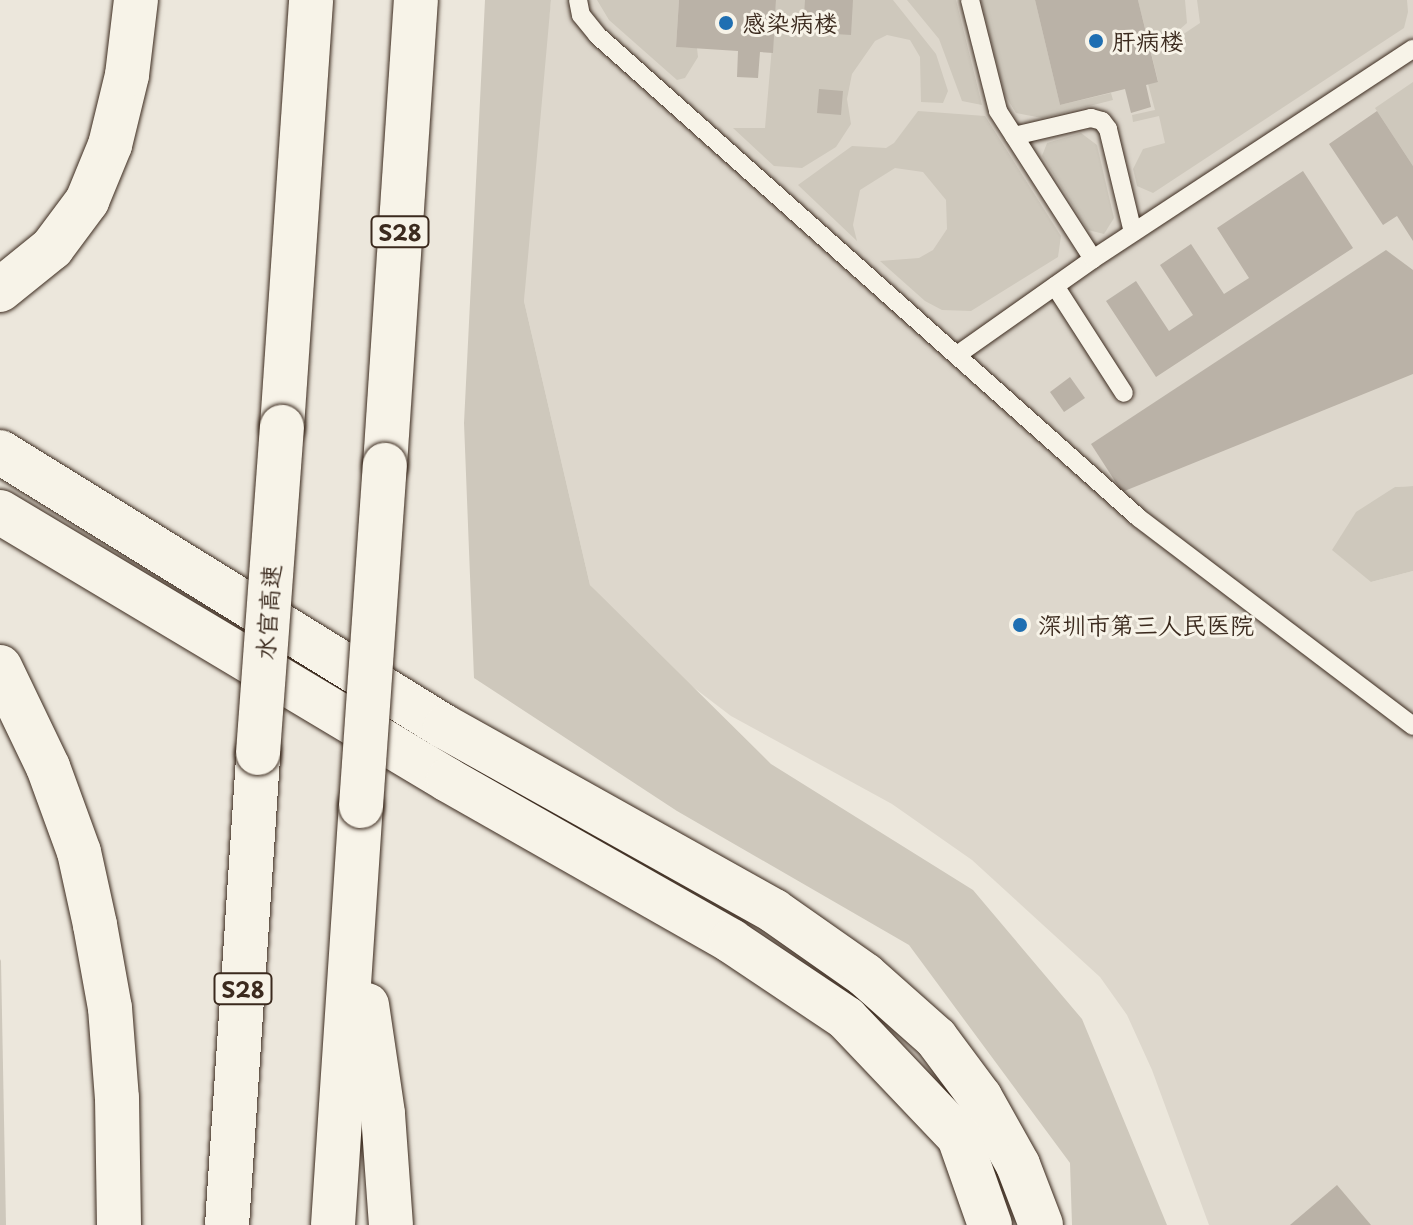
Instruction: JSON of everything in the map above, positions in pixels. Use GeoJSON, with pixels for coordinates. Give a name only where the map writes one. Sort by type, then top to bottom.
{"type":"FeatureCollection","features":[{"type":"Feature","properties":{"kind":"highway"},"geometry":{"type":"LineString","coordinates":[[0,290],[52,248],[87,201],[110,145],[127,75],[136,0]]}},
{"type":"Feature","properties":{"kind":"highway","name":"水官高速"},"geometry":{"type":"LineString","coordinates":[[227,1225],[311,0]]}},
{"type":"Feature","properties":{"kind":"highway","name":"S28"},"geometry":{"type":"LineString","coordinates":[[333,1225],[416,0]]}},
{"type":"Feature","properties":{"kind":"highway"},"geometry":{"type":"LineString","coordinates":[[0,452],[445,727],[774,911],[865,975],[936,1038],[980,1097],[1018,1165],[1041,1225]]}},
{"type":"Feature","properties":{"kind":"highway"},"geometry":{"type":"LineString","coordinates":[[0,512],[448,780],[731,941],[834,1010],[903,1073],[959,1137],[990,1225]]}},
{"type":"Feature","properties":{"kind":"highway"},"geometry":{"type":"LineString","coordinates":[[0,667],[48,767],[79,852],[95,925],[110,1008],[117,1098],[119,1225]]}},
{"type":"Feature","properties":{"kind":"highway"},"geometry":{"type":"LineString","coordinates":[[355,924],[383,1114],[391,1225]]}},
{"type":"Feature","properties":{"kind":"lane"},"geometry":{"type":"LineString","coordinates":[[578,0],[589,27],[1139,518],[1413,726]]}},
{"type":"Feature","properties":{"kind":"lane"},"geometry":{"type":"LineString","coordinates":[[970,0],[998,111],[1093,259]]}},
{"type":"Feature","properties":{"kind":"lane"},"geometry":{"type":"LineString","coordinates":[[957,355],[1133,232],[1413,49]]}},
{"type":"Feature","properties":{"kind":"lane"},"geometry":{"type":"LineString","coordinates":[[1014,136],[1091,118],[1102,121],[1108,129],[1133,232]]}},
{"type":"Feature","properties":{"kind":"lane"},"geometry":{"type":"LineString","coordinates":[[1055,286],[1124,393]]}},
{"type":"Feature","properties":{"kind":"shaded area"},"geometry":{"type":"Polygon","coordinates":[[[485,0],[551,0],[524,301],[590,585],[771,764],[973,890],[1082,1019],[1167,1225],[1072,1225],[1070,1163],[909,945],[677,811],[474,678],[464,423],[485,0]]]}},
{"type":"Feature","properties":{"kind":"shaded area","name":"深圳市第三人民医院"},"geometry":{"type":"Polygon","coordinates":[[[551,0],[1413,0],[1413,486],[1395,487],[1371,582],[1413,571],[1413,1225],[1209,1225],[1152,1070],[1127,1015],[1100,977],[972,860],[892,804],[731,716],[664,665],[590,585],[524,301],[530,175],[551,0]]]}},
{"type":"Feature","properties":{"kind":"shaded area"},"geometry":{"type":"Polygon","coordinates":[[[597,0],[679,0],[676,47],[697,48],[698,57],[685,78],[677,80],[609,20],[597,0]]]}},
{"type":"Feature","properties":{"kind":"shaded area"},"geometry":{"type":"Polygon","coordinates":[[[776,0],[893,0],[936,54],[948,91],[943,103],[921,102],[920,57],[910,40],[887,35],[875,41],[852,74],[847,99],[851,124],[836,147],[802,168],[774,166],[733,128],[765,128],[776,0]]]}},
{"type":"Feature","properties":{"kind":"shaded area"},"geometry":{"type":"Polygon","coordinates":[[[907,0],[956,0],[982,105],[962,101],[939,39],[907,0]]]}},
{"type":"Feature","properties":{"kind":"shaded area"},"geometry":{"type":"Polygon","coordinates":[[[981,0],[1035,0],[1060,105],[1111,93],[1113,100],[1042,118],[1016,113],[1005,95],[981,0]]]}},
{"type":"Feature","properties":{"kind":"shaded area"},"geometry":{"type":"Polygon","coordinates":[[[1138,0],[1185,0],[1187,23],[1172,36],[1176,39],[1200,23],[1197,0],[1407,0],[1408,12],[1404,28],[1153,193],[1137,186],[1133,169],[1143,149],[1165,143],[1159,116],[1133,122],[1132,115],[1155,110],[1148,84],[1158,81],[1138,0]]]}},
{"type":"Feature","properties":{"kind":"shaded area"},"geometry":{"type":"Polygon","coordinates":[[[1413,82],[1413,166],[1375,108],[1413,82]]]}},
{"type":"Feature","properties":{"kind":"shaded area"},"geometry":{"type":"Polygon","coordinates":[[[918,111],[985,116],[1061,236],[1058,257],[971,311],[942,310],[925,301],[880,261],[919,258],[933,250],[947,229],[946,200],[923,172],[895,168],[860,190],[853,225],[857,241],[798,185],[852,146],[886,148],[894,143],[918,111]]]}},
{"type":"Feature","properties":{"kind":"shaded area"},"geometry":{"type":"Polygon","coordinates":[[[1081,133],[1097,145],[1114,218],[1104,234],[1088,230],[1042,156],[1047,143],[1081,133]]]}},
{"type":"Feature","properties":{"kind":"shaded area"},"geometry":{"type":"Polygon","coordinates":[[[1413,486],[1413,571],[1371,582],[1332,550],[1356,512],[1395,487],[1413,486]]]}},
{"type":"Feature","properties":{"kind":"shaded area"},"geometry":{"type":"Polygon","coordinates":[[[1,961],[6,1225],[0,1225],[1,961]]]}},
{"type":"Feature","properties":{"kind":"building","name":"感染病楼"},"geometry":{"type":"Polygon","coordinates":[[[679,0],[776,0],[773,53],[760,52],[758,78],[737,77],[738,51],[676,47],[679,0]]]}},
{"type":"Feature","properties":{"kind":"building"},"geometry":{"type":"Polygon","coordinates":[[[805,0],[853,0],[851,35],[803,32],[805,0]]]}},
{"type":"Feature","properties":{"kind":"building","name":"肝病楼"},"geometry":{"type":"Polygon","coordinates":[[[1035,0],[1138,0],[1158,82],[1146,85],[1151,107],[1131,113],[1125,89],[1060,105],[1035,0]]]}},
{"type":"Feature","properties":{"kind":"building"},"geometry":{"type":"Polygon","coordinates":[[[819,89],[843,91],[841,115],[817,113],[819,89]]]}},
{"type":"Feature","properties":{"kind":"building"},"geometry":{"type":"Polygon","coordinates":[[[1377,111],[1413,166],[1413,241],[1397,216],[1383,225],[1329,144],[1377,111]]]}},
{"type":"Feature","properties":{"kind":"building"},"geometry":{"type":"Polygon","coordinates":[[[1303,171],[1353,248],[1156,377],[1106,301],[1136,281],[1169,331],[1193,315],[1160,265],[1191,244],[1224,294],[1249,278],[1217,228],[1303,171]]]}},
{"type":"Feature","properties":{"kind":"building"},"geometry":{"type":"Polygon","coordinates":[[[1386,250],[1413,270],[1413,374],[1122,492],[1091,444],[1386,250]]]}},
{"type":"Feature","properties":{"kind":"building"},"geometry":{"type":"Polygon","coordinates":[[[1070,377],[1085,398],[1064,412],[1050,392],[1070,377]]]}},
{"type":"Feature","properties":{"kind":"building"},"geometry":{"type":"Polygon","coordinates":[[[1337,1185],[1371,1225],[1290,1225],[1337,1185]]]}},
{"type":"Feature","properties":{"kind":"place","name":"感染病楼"},"geometry":{"type":"Point","coordinates":[726,23]}},
{"type":"Feature","properties":{"kind":"place","name":"肝病楼"},"geometry":{"type":"Point","coordinates":[1096,41]}},
{"type":"Feature","properties":{"kind":"place","name":"深圳市第三人民医院"},"geometry":{"type":"Point","coordinates":[1020,625]}}]}
